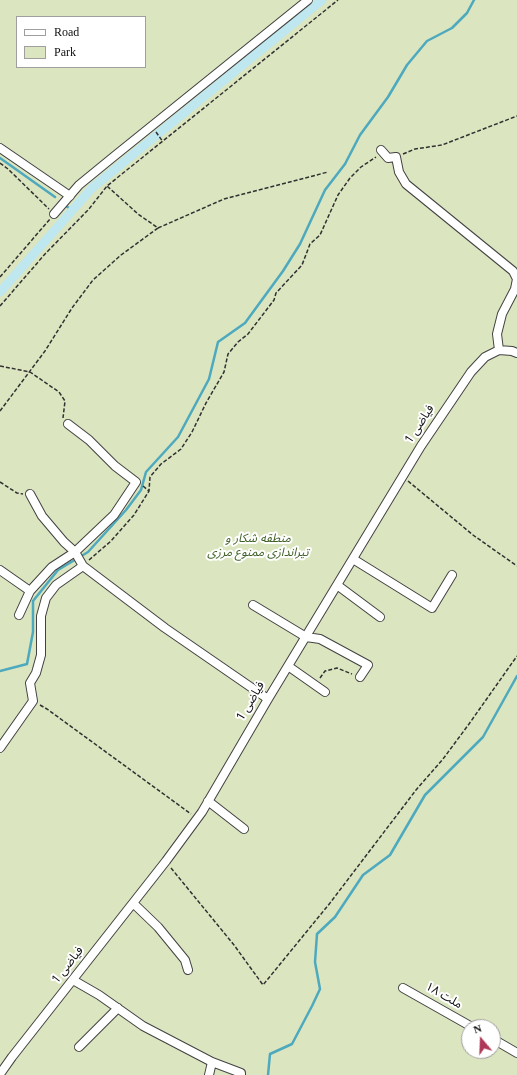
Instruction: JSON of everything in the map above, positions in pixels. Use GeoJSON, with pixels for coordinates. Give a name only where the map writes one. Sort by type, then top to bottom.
{"type":"FeatureCollection","features":[{"type":"Feature","properties":{"kind":"street"},"geometry":{"type":"LineString","coordinates":[[54,214],[79,186],[112,158],[308,0]]}},
{"type":"Feature","properties":{"kind":"street"},"geometry":{"type":"LineString","coordinates":[[0,148],[70,196]]}},
{"type":"Feature","properties":{"kind":"street"},"geometry":{"type":"LineString","coordinates":[[382,152],[388,158],[396,157],[399,172],[406,184],[513,271],[517,279],[515,289],[502,314],[497,334],[499,350],[517,353]]}},
{"type":"Feature","properties":{"kind":"street","name":"فیاضی 1"},"geometry":{"type":"LineString","coordinates":[[0,1074],[166,862],[197,818],[421,446],[470,372],[484,357],[499,350]]}},
{"type":"Feature","properties":{"kind":"street"},"geometry":{"type":"LineString","coordinates":[[19,615],[30,591],[52,567],[76,553],[114,515],[136,482],[115,466],[89,440],[68,424]]}},
{"type":"Feature","properties":{"kind":"street"},"geometry":{"type":"LineString","coordinates":[[30,494],[42,516],[64,542],[76,553],[82,564],[165,628],[268,699]]}},
{"type":"Feature","properties":{"kind":"street"},"geometry":{"type":"LineString","coordinates":[[353,558],[432,608],[452,575]]}},
{"type":"Feature","properties":{"kind":"street"},"geometry":{"type":"LineString","coordinates":[[0,748],[33,701],[30,683],[36,673],[41,655],[41,616],[46,598],[56,585],[82,564]]}},
{"type":"Feature","properties":{"kind":"street"},"geometry":{"type":"LineString","coordinates":[[0,570],[30,591]]}},
{"type":"Feature","properties":{"kind":"street"},"geometry":{"type":"LineString","coordinates":[[337,585],[380,617]]}},
{"type":"Feature","properties":{"kind":"street"},"geometry":{"type":"LineString","coordinates":[[253,605],[306,637],[320,639],[368,665],[360,677]]}},
{"type":"Feature","properties":{"kind":"street"},"geometry":{"type":"LineString","coordinates":[[288,666],[325,692]]}},
{"type":"Feature","properties":{"kind":"street"},"geometry":{"type":"LineString","coordinates":[[208,801],[244,829]]}},
{"type":"Feature","properties":{"kind":"street"},"geometry":{"type":"LineString","coordinates":[[134,903],[158,927],[185,960],[188,970]]}},
{"type":"Feature","properties":{"kind":"street"},"geometry":{"type":"LineString","coordinates":[[73,980],[99,995],[143,1026],[212,1062],[242,1073],[241,1075]]}},
{"type":"Feature","properties":{"kind":"street","name":"ملت ۱۸"},"geometry":{"type":"LineString","coordinates":[[403,988],[461,1021]]}},
{"type":"Feature","properties":{"kind":"street"},"geometry":{"type":"LineString","coordinates":[[79,1047],[118,1008]]}},
{"type":"Feature","properties":{"kind":"street"},"geometry":{"type":"LineString","coordinates":[[501,1044],[517,1053]]}},
{"type":"Feature","properties":{"kind":"street"},"geometry":{"type":"LineString","coordinates":[[209,1075],[212,1062]]}},
{"type":"Feature","properties":{"kind":"path"},"geometry":{"type":"LineString","coordinates":[[0,306],[45,254],[89,209],[107,186],[338,0]]}},
{"type":"Feature","properties":{"kind":"path"},"geometry":{"type":"LineString","coordinates":[[396,157],[415,149],[442,145],[517,116]]}},
{"type":"Feature","properties":{"kind":"path"},"geometry":{"type":"LineString","coordinates":[[153,129],[163,142]]}},
{"type":"Feature","properties":{"kind":"path"},"geometry":{"type":"LineString","coordinates":[[82,564],[111,541],[134,515],[149,491],[150,477],[160,464],[181,449],[192,432],[206,403],[224,372],[228,354],[238,342],[248,334],[274,300],[276,293],[302,265],[310,244],[320,235],[338,195],[350,178],[361,167],[382,152]]}},
{"type":"Feature","properties":{"kind":"path"},"geometry":{"type":"LineString","coordinates":[[0,163],[24,184],[54,214],[0,277]]}},
{"type":"Feature","properties":{"kind":"path"},"geometry":{"type":"LineString","coordinates":[[0,411],[45,352],[72,308],[93,280],[121,255],[158,228],[224,199],[328,172]]}},
{"type":"Feature","properties":{"kind":"path"},"geometry":{"type":"LineString","coordinates":[[107,186],[138,214],[158,228]]}},
{"type":"Feature","properties":{"kind":"path"},"geometry":{"type":"LineString","coordinates":[[0,366],[30,372],[59,392],[65,401],[62,421],[68,424]]}},
{"type":"Feature","properties":{"kind":"path"},"geometry":{"type":"LineString","coordinates":[[402,477],[473,535],[517,566]]}},
{"type":"Feature","properties":{"kind":"path"},"geometry":{"type":"LineString","coordinates":[[0,482],[17,493],[30,494]]}},
{"type":"Feature","properties":{"kind":"path"},"geometry":{"type":"LineString","coordinates":[[146,488],[149,491]]}},
{"type":"Feature","properties":{"kind":"path"},"geometry":{"type":"LineString","coordinates":[[166,862],[234,945],[263,985],[330,903],[416,790],[443,759],[470,724],[517,656]]}},
{"type":"Feature","properties":{"kind":"path"},"geometry":{"type":"LineString","coordinates":[[315,684],[325,671],[337,668],[360,677]]}},
{"type":"Feature","properties":{"kind":"path"},"geometry":{"type":"LineString","coordinates":[[33,701],[47,709],[197,818]]}},
{"type":"Feature","properties":{"kind":"green space","name":"منطقه شکار و تیراندازی ممنوع مرزی"},"geometry":{"type":"Polygon","coordinates":[[[0,0],[517,0],[517,1075],[0,1075],[0,0]]]}},
{"type":"Feature","properties":{"kind":"waterway"},"geometry":{"type":"LineString","coordinates":[[0,292],[92,188],[322,0]]}},
{"type":"Feature","properties":{"kind":"waterway"},"geometry":{"type":"LineString","coordinates":[[0,671],[27,664],[33,632],[33,601],[58,570],[88,552],[126,510],[141,490],[146,472],[178,437],[209,379],[218,342],[245,323],[283,271],[300,244],[325,190],[345,164],[360,135],[388,97],[407,65],[427,41],[452,28],[467,13],[474,0]]}},
{"type":"Feature","properties":{"kind":"waterway"},"geometry":{"type":"LineString","coordinates":[[0,158],[55,197]]}},
{"type":"Feature","properties":{"kind":"waterway"},"geometry":{"type":"LineString","coordinates":[[66,206],[72,210]]}},
{"type":"Feature","properties":{"kind":"waterway"},"geometry":{"type":"LineString","coordinates":[[268,1075],[270,1054],[292,1044],[320,989],[315,962],[317,934],[335,917],[363,875],[390,855],[425,795],[483,737],[517,676]]}}]}
